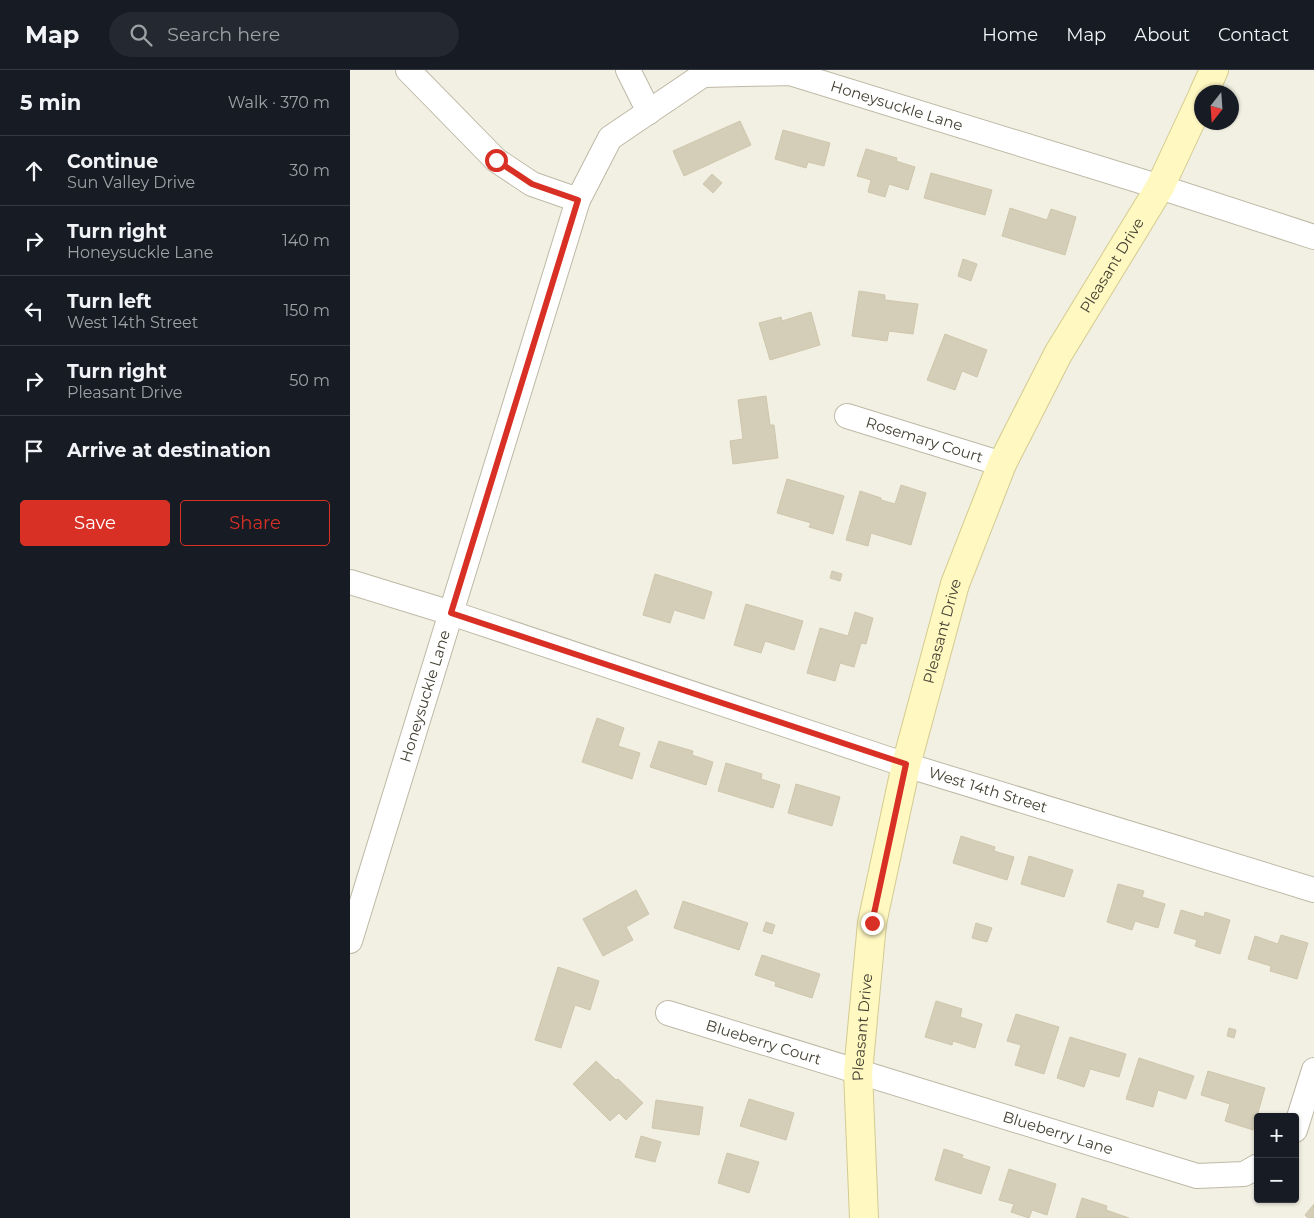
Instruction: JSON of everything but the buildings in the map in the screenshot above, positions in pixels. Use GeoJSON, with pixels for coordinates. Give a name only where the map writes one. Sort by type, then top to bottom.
{"type":"FeatureCollection","features":[{"type":"Feature","properties":{"kind":"street"},"geometry":{"type":"LineString","coordinates":[[408,70],[496,160],[532,184],[578,200]]}},
{"type":"Feature","properties":{"kind":"street"},"geometry":{"type":"LineString","coordinates":[[628,70],[649,112]]}},
{"type":"Feature","properties":{"kind":"street"},"geometry":{"type":"LineString","coordinates":[[1207,85],[1214,70]]}},
{"type":"Feature","properties":{"kind":"street","name":"Honeysuckle Lane"},"geometry":{"type":"LineString","coordinates":[[350,941],[578,200],[610,138],[649,112],[701,72],[790,73],[1160,187],[1314,237]]}},
{"type":"Feature","properties":{"kind":"street","name":"Pleasant Drive"},"geometry":{"type":"LineString","coordinates":[[864,1218],[858,1072],[872,923],[906,764],[955,584],[1002,464],[1058,354],[1160,187],[1194,114]]}},
{"type":"Feature","properties":{"kind":"street","name":"Rosemary Court"},"geometry":{"type":"LineString","coordinates":[[847,416],[1002,464]]}},
{"type":"Feature","properties":{"kind":"street","name":"West 14th Street"},"geometry":{"type":"LineString","coordinates":[[350,582],[451,613],[906,764],[1314,890]]}},
{"type":"Feature","properties":{"kind":"street","name":"Blueberry Court"},"geometry":{"type":"LineString","coordinates":[[668,1013],[858,1072]]}},
{"type":"Feature","properties":{"kind":"street"},"geometry":{"type":"LineString","coordinates":[[1299,1117],[1314,1070]]}},
{"type":"Feature","properties":{"kind":"street","name":"Blueberry Lane"},"geometry":{"type":"LineString","coordinates":[[858,1072],[1197,1176],[1244,1174],[1254,1168]]}},
{"type":"Feature","properties":{"kind":"route"},"geometry":{"type":"LineString","coordinates":[[496,160],[532,184],[578,200],[451,613],[906,764],[872,923]]}}]}
